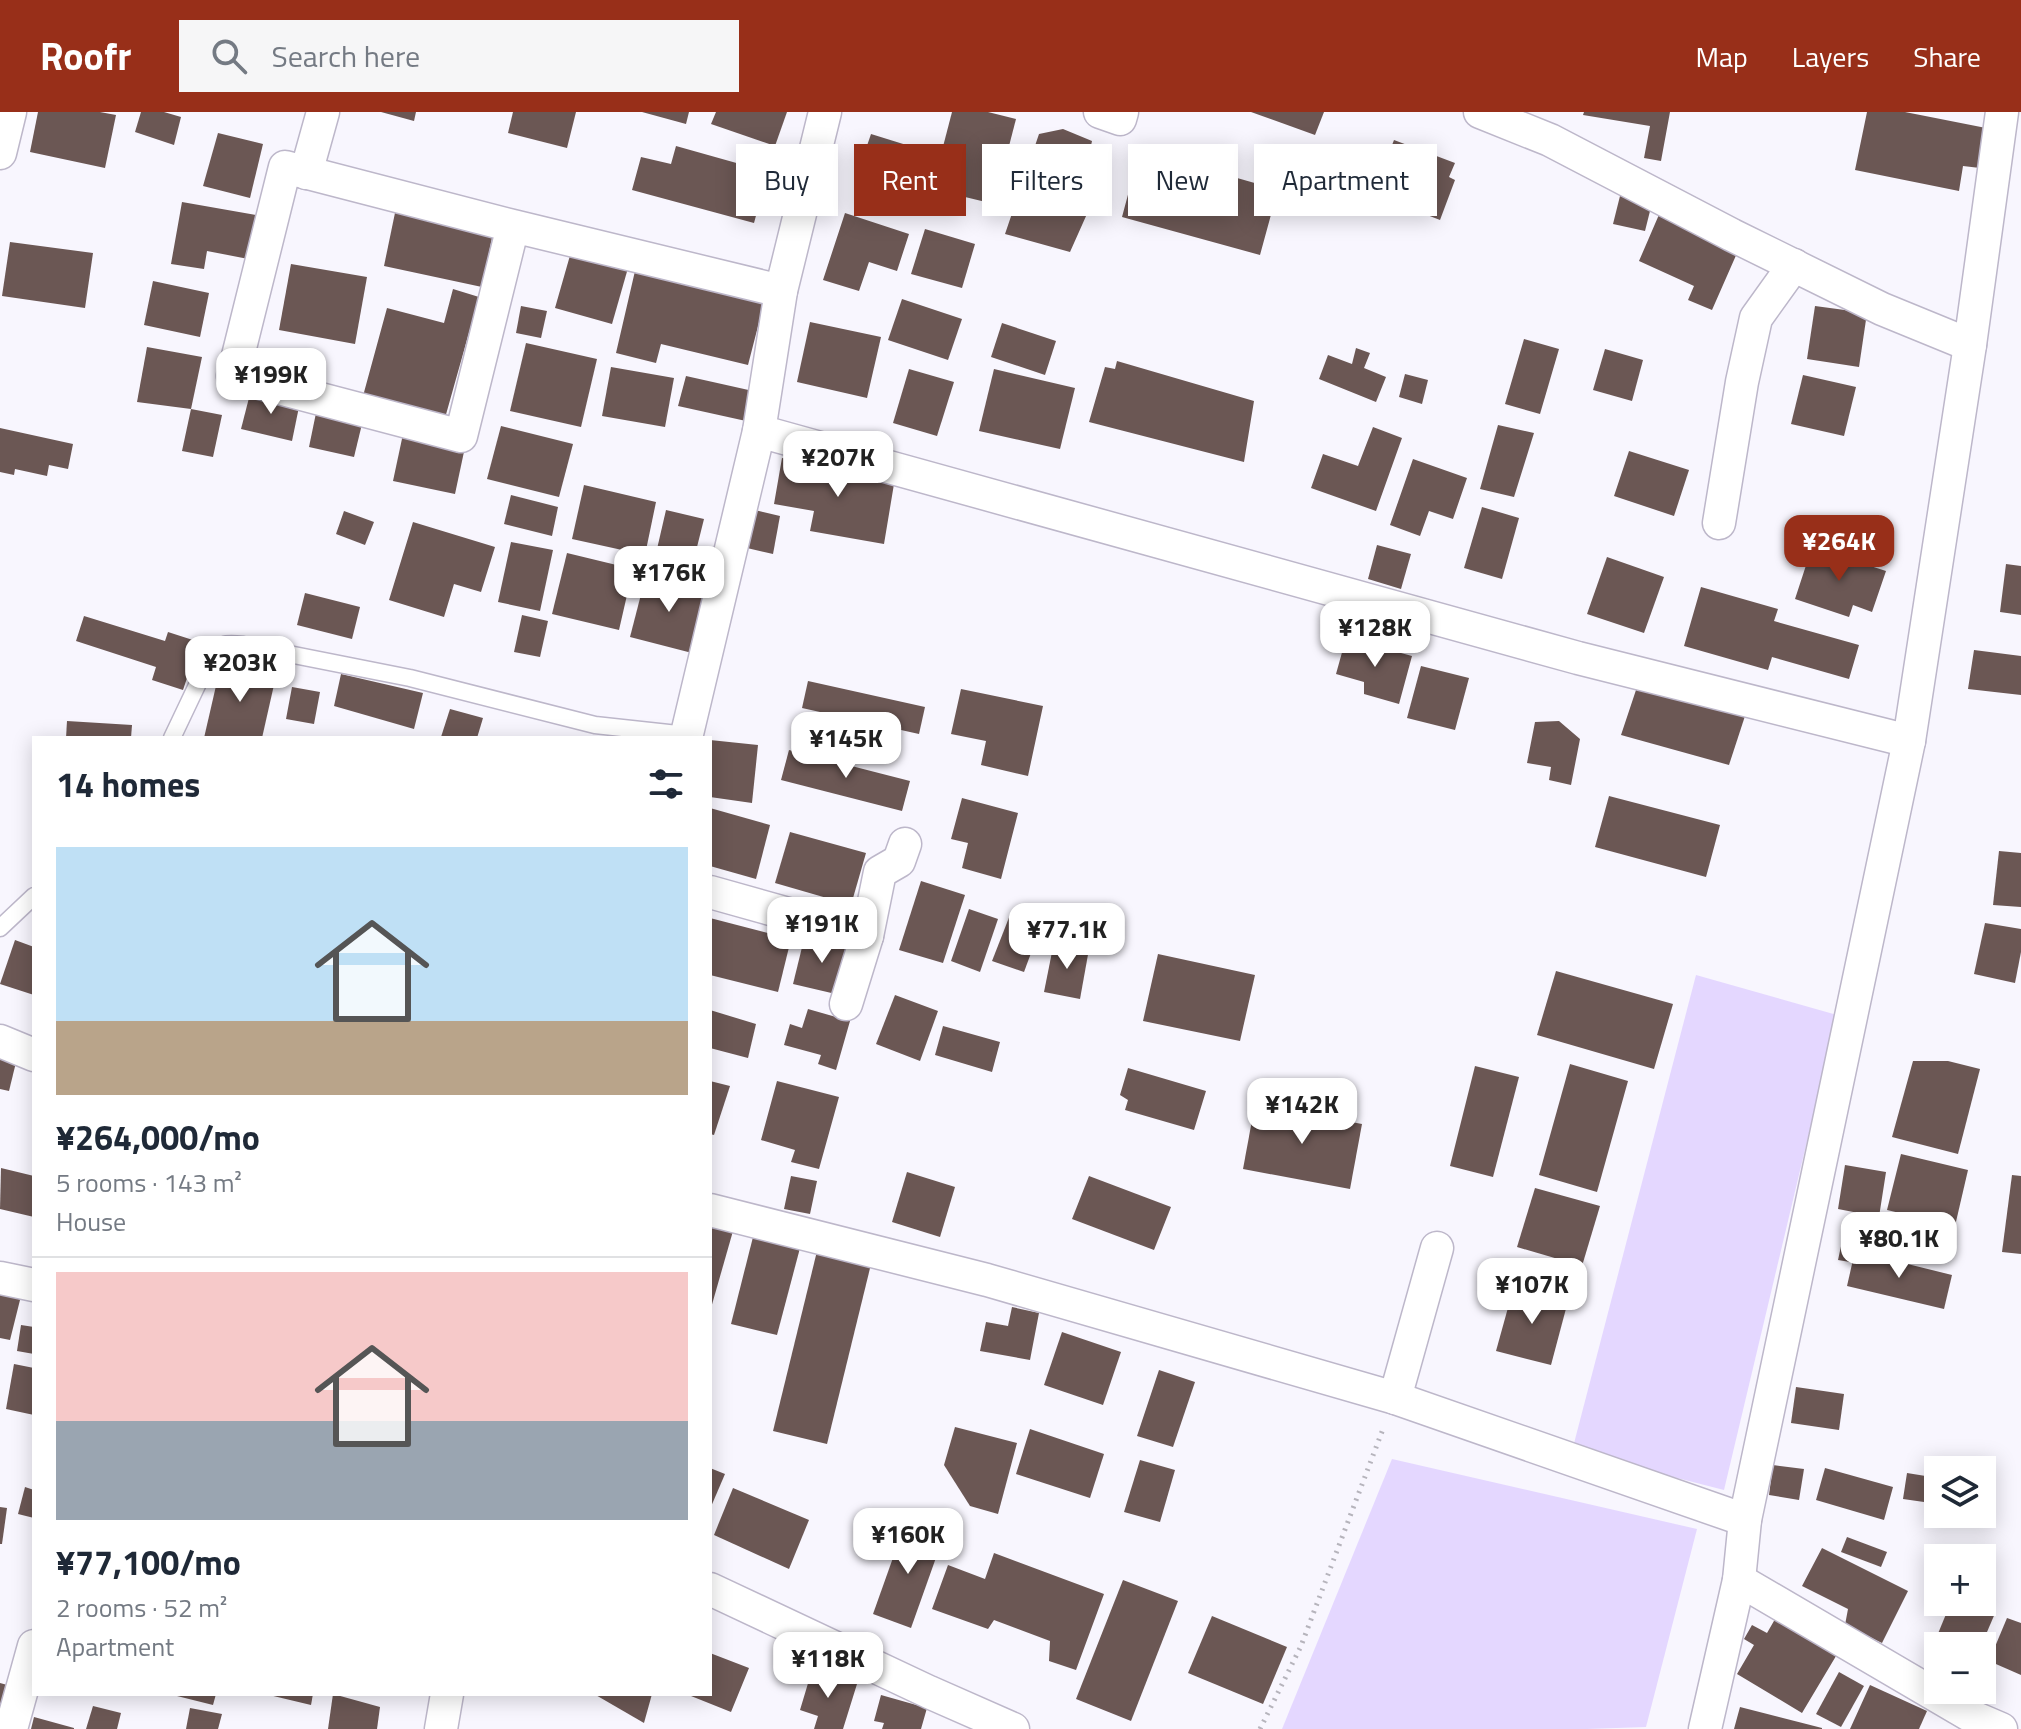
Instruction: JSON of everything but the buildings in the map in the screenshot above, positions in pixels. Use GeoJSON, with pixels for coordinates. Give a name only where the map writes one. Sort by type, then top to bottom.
{"type":"FeatureCollection","features":[{"type":"Feature","properties":{"kind":"street"},"geometry":{"type":"LineString","coordinates":[[0,153],[10,112]]}},
{"type":"Feature","properties":{"kind":"street"},"geometry":{"type":"LineString","coordinates":[[306,173],[323,112]]}},
{"type":"Feature","properties":{"kind":"street"},"geometry":{"type":"LineString","coordinates":[[686,736],[759,431],[781,291],[825,112]]}},
{"type":"Feature","properties":{"kind":"street"},"geometry":{"type":"LineString","coordinates":[[1100,112],[1120,119],[1122,112]]}},
{"type":"Feature","properties":{"kind":"street"},"geometry":{"type":"LineString","coordinates":[[1480,112],[1552,126],[1794,265],[1882,309],[1970,345]]}},
{"type":"Feature","properties":{"kind":"street"},"geometry":{"type":"LineString","coordinates":[[1705,1729],[1739,1580],[1745,1520],[1909,741],[1970,345],[2002,112]]}},
{"type":"Feature","properties":{"kind":"street"},"geometry":{"type":"LineString","coordinates":[[513,226],[461,436],[233,376],[285,167],[781,291]]}},
{"type":"Feature","properties":{"kind":"street"},"geometry":{"type":"LineString","coordinates":[[1719,523],[1742,382],[1756,318],[1794,265]]}},
{"type":"Feature","properties":{"kind":"street"},"geometry":{"type":"LineString","coordinates":[[759,431],[1578,658],[1909,741]]}},
{"type":"Feature","properties":{"kind":"street"},"geometry":{"type":"LineString","coordinates":[[846,1004],[867,936],[880,872],[899,861],[905,844]]}},
{"type":"Feature","properties":{"kind":"street"},"geometry":{"type":"LineString","coordinates":[[712,893],[867,936]]}},
{"type":"Feature","properties":{"kind":"street"},"geometry":{"type":"LineString","coordinates":[[0,1041],[32,1054]]}},
{"type":"Feature","properties":{"kind":"street"},"geometry":{"type":"LineString","coordinates":[[712,1211],[987,1280],[1395,1398],[1745,1520]]}},
{"type":"Feature","properties":{"kind":"street"},"geometry":{"type":"LineString","coordinates":[[1395,1398],[1437,1248]]}},
{"type":"Feature","properties":{"kind":"street"},"geometry":{"type":"LineString","coordinates":[[0,1278],[32,1285]]}},
{"type":"Feature","properties":{"kind":"street"},"geometry":{"type":"LineString","coordinates":[[1739,1580],[1973,1717],[2001,1729]]}},
{"type":"Feature","properties":{"kind":"street"},"geometry":{"type":"LineString","coordinates":[[712,1590],[1013,1729]]}},
{"type":"Feature","properties":{"kind":"street"},"geometry":{"type":"LineString","coordinates":[[11,1729],[32,1653]]}},
{"type":"Feature","properties":{"kind":"street"},"geometry":{"type":"LineString","coordinates":[[441,1729],[447,1696]]}},
{"type":"Feature","properties":{"kind":"lane"},"geometry":{"type":"LineString","coordinates":[[173,736],[210,658],[224,644],[243,645],[410,678],[595,725],[686,736]]}},
{"type":"Feature","properties":{"kind":"lane"},"geometry":{"type":"LineString","coordinates":[[0,928],[32,898]]}},
{"type":"Feature","properties":{"kind":"path"},"geometry":{"type":"LineString","coordinates":[[1260,1729],[1301,1646],[1395,1398]]}},
{"type":"Feature","properties":{"kind":"shaded area"},"geometry":{"type":"Polygon","coordinates":[[[1696,975],[1837,1015],[1724,1490],[1572,1451],[1696,975]]]}},
{"type":"Feature","properties":{"kind":"shaded area"},"geometry":{"type":"Polygon","coordinates":[[[1392,1459],[1697,1529],[1646,1727],[1282,1729],[1392,1459]]]}}]}
